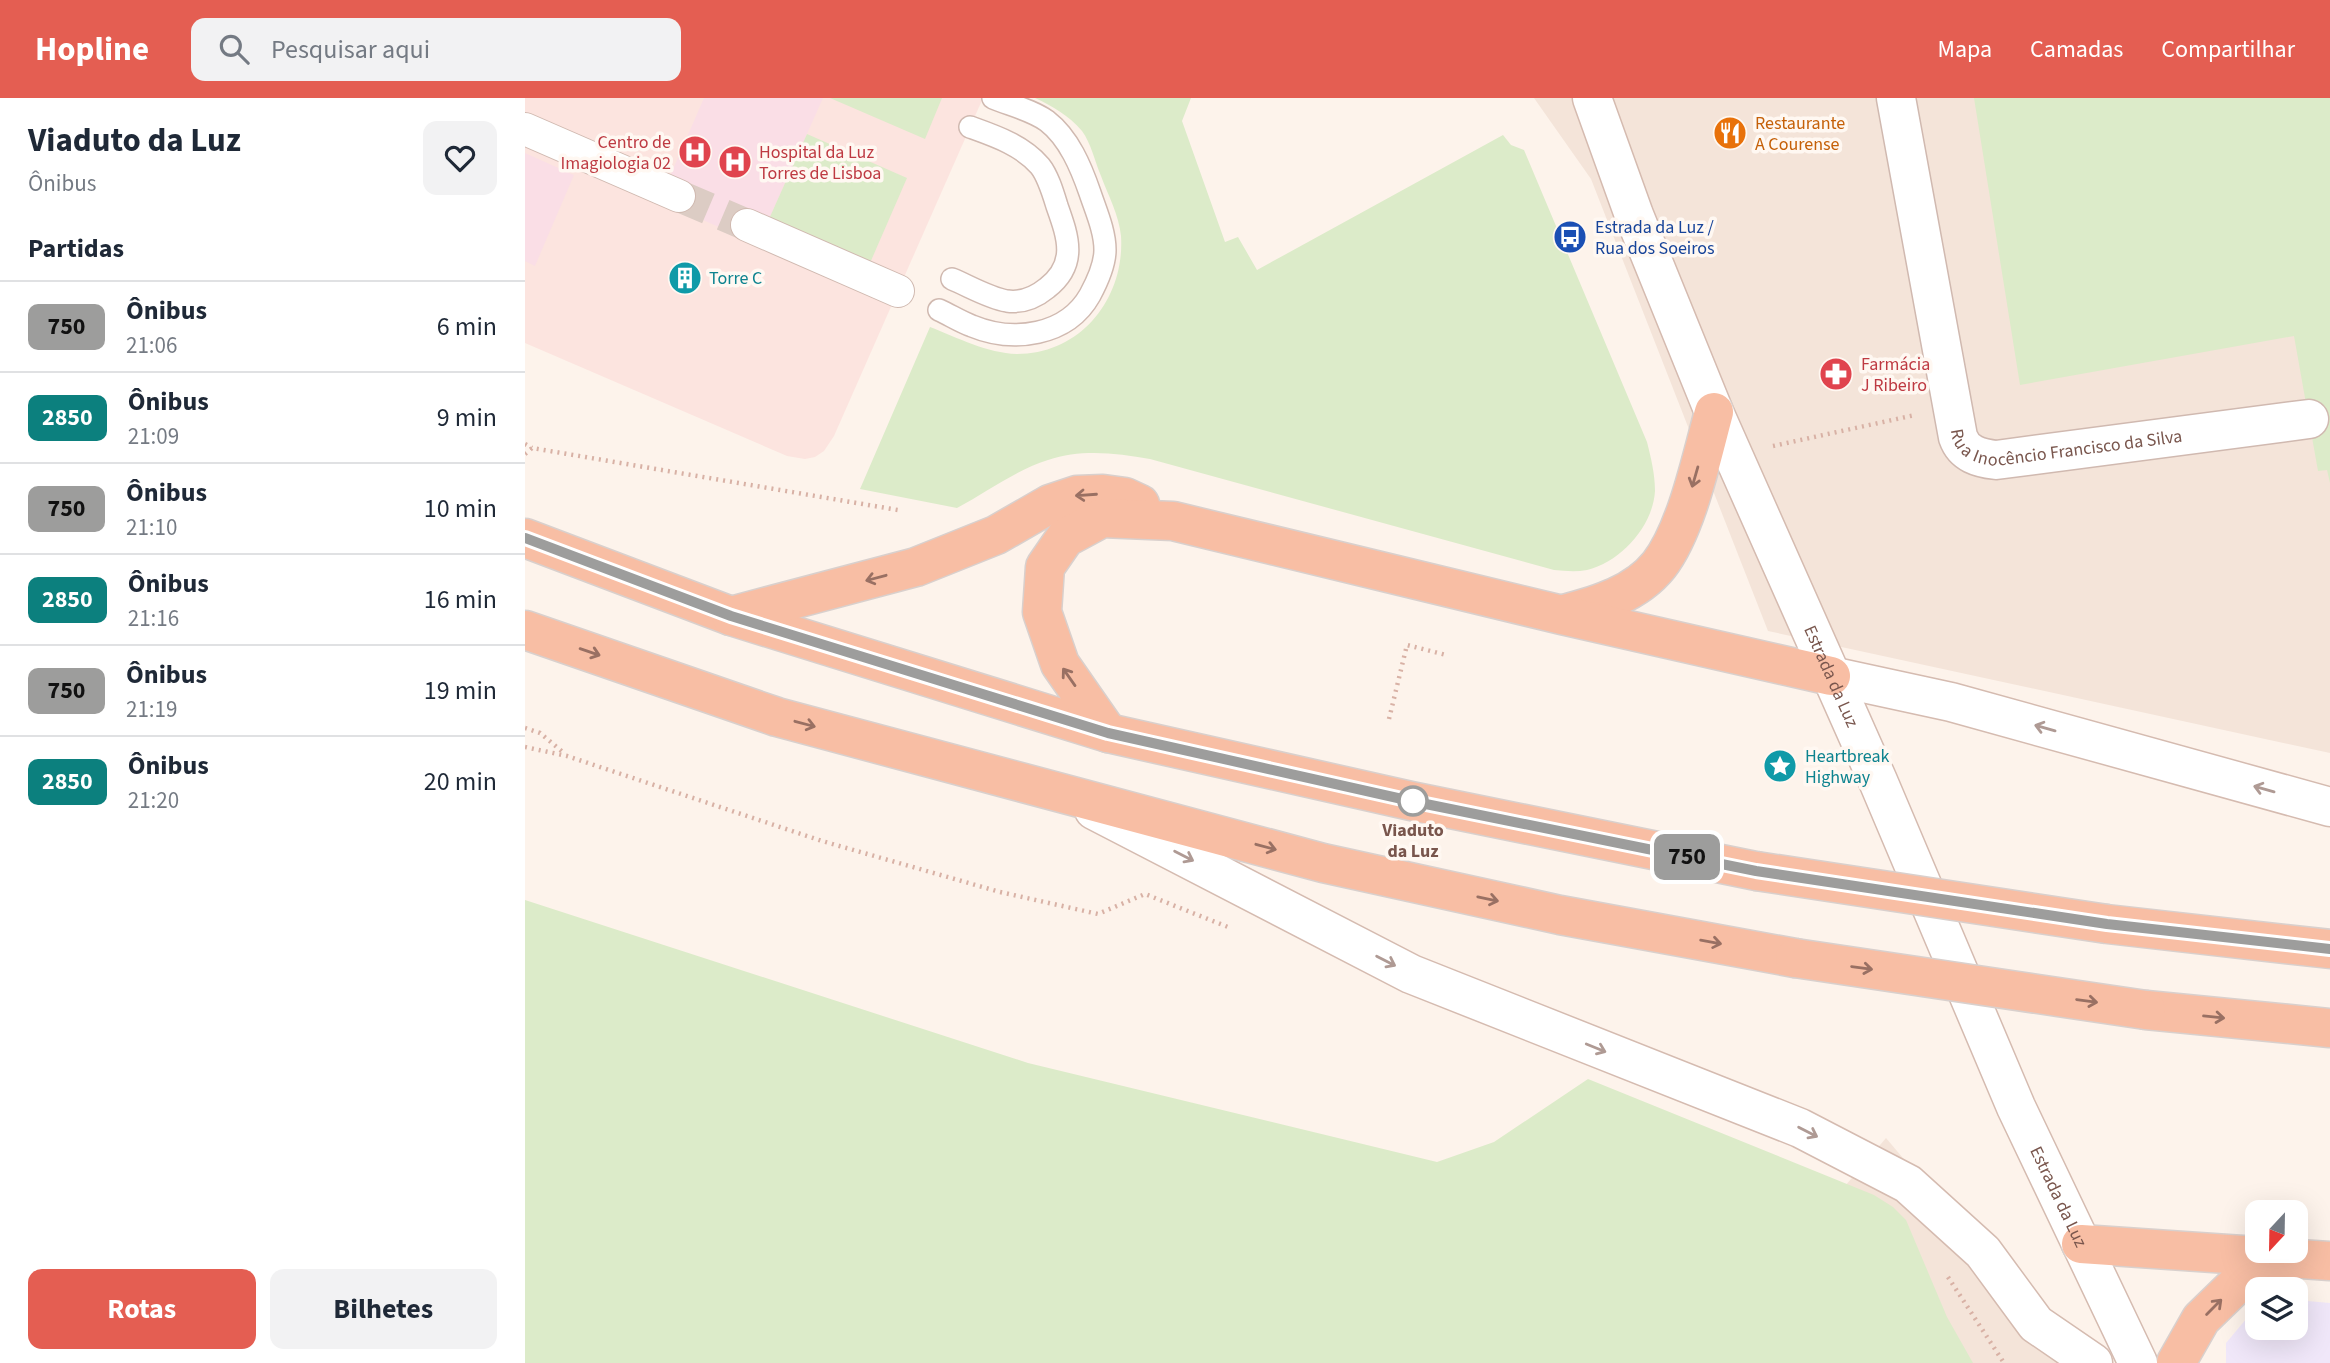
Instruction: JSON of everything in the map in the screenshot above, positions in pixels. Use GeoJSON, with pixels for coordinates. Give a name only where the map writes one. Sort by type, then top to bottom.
{"type":"FeatureCollection","features":[{"type":"Feature","properties":{"kind":"highway"},"geometry":{"type":"LineString","coordinates":[[1562,615],[1595,606],[1626,592],[1658,566],[1671,544],[1687,506],[1714,412]]}},
{"type":"Feature","properties":{"kind":"highway"},"geometry":{"type":"LineString","coordinates":[[731,616],[916,567],[996,535],[1050,504],[1077,495],[1125,497],[1173,521]]}},
{"type":"Feature","properties":{"kind":"highway"},"geometry":{"type":"LineString","coordinates":[[1108,733],[1060,664],[1042,612],[1045,567],[1065,538],[1102,518],[1173,521],[1562,615],[1831,676]]}},
{"type":"Feature","properties":{"kind":"highway"},"geometry":{"type":"LineString","coordinates":[[525,538],[731,616],[1108,733],[1411,801],[1756,871],[2107,924],[2330,949]]}},
{"type":"Feature","properties":{"kind":"highway"},"geometry":{"type":"LineString","coordinates":[[525,630],[777,717],[1323,863],[1560,915],[1795,958],[2146,1010],[2330,1028]]}},
{"type":"Feature","properties":{"kind":"highway"},"geometry":{"type":"LineString","coordinates":[[2081,1244],[2245,1256]]}},
{"type":"Feature","properties":{"kind":"highway"},"geometry":{"type":"LineString","coordinates":[[2308,1260],[2330,1261]]}},
{"type":"Feature","properties":{"kind":"highway"},"geometry":{"type":"LineString","coordinates":[[2176,1363],[2201,1319],[2237,1284],[2271,1264]]}},
{"type":"Feature","properties":{"kind":"main road","name":"Estrada da Luz"},"geometry":{"type":"LineString","coordinates":[[1592,98],[1634,215],[1714,412],[1878,781],[2016,1107],[2138,1363]]}},
{"type":"Feature","properties":{"kind":"main road","name":"Rua Inocêncio Francisco da Silva"},"geometry":{"type":"LineString","coordinates":[[1896,98],[1958,436],[1964,447],[1980,457],[1996,460],[2309,419]]}},
{"type":"Feature","properties":{"kind":"main road"},"geometry":{"type":"LineString","coordinates":[[1831,676],[1951,702],[2330,807]]}},
{"type":"Feature","properties":{"kind":"main road"},"geometry":{"type":"LineString","coordinates":[[1058,791],[1411,974],[1800,1128],[1908,1184],[1983,1252],[2036,1324],[2093,1363]]}},
{"type":"Feature","properties":{"kind":"street"},"geometry":{"type":"LineString","coordinates":[[525,129],[680,196]]}},
{"type":"Feature","properties":{"kind":"street"},"geometry":{"type":"LineString","coordinates":[[747,225],[898,291]]}},
{"type":"Feature","properties":{"kind":"lane"},"geometry":{"type":"LineString","coordinates":[[939,310],[974,327],[1003,334],[1028,335],[1050,330],[1070,318],[1084,305],[1102,267],[1105,251],[1103,233],[1083,173],[1065,139],[1046,120],[993,98]]}},
{"type":"Feature","properties":{"kind":"lane"},"geometry":{"type":"LineString","coordinates":[[952,279],[1006,301],[1026,300],[1053,284],[1063,271],[1068,255],[1067,236],[1055,197],[1041,167],[1006,141],[970,127]]}},
{"type":"Feature","properties":{"kind":"path"},"geometry":{"type":"LineString","coordinates":[[1733,454],[1953,407]]}},
{"type":"Feature","properties":{"kind":"path"},"geometry":{"type":"LineString","coordinates":[[525,444],[532,448],[898,510]]}},
{"type":"Feature","properties":{"kind":"path"},"geometry":{"type":"LineString","coordinates":[[525,454],[532,448]]}},
{"type":"Feature","properties":{"kind":"path"},"geometry":{"type":"LineString","coordinates":[[1389,719],[1407,645],[1446,654]]}},
{"type":"Feature","properties":{"kind":"path"},"geometry":{"type":"LineString","coordinates":[[525,728],[540,733],[567,756]]}},
{"type":"Feature","properties":{"kind":"path"},"geometry":{"type":"LineString","coordinates":[[525,747],[567,756],[822,841],[1000,892],[1098,914],[1145,894],[1234,930]]}},
{"type":"Feature","properties":{"kind":"path"},"geometry":{"type":"LineString","coordinates":[[1944,1270],[2004,1363]]}},
{"type":"Feature","properties":{"kind":"shaded area"},"geometry":{"type":"Polygon","coordinates":[[[525,98],[983,98],[834,436],[824,451],[805,459],[787,456],[525,343],[525,98]]]}},
{"type":"Feature","properties":{"kind":"shaded area","name":"Hospital da Luz Torres de Lisboa"},"geometry":{"type":"Polygon","coordinates":[[[704,98],[823,98],[769,219],[741,237],[674,207],[670,176],[704,98]]]}},
{"type":"Feature","properties":{"kind":"shaded area"},"geometry":{"type":"Polygon","coordinates":[[[1534,98],[2330,98],[2330,753],[1768,631],[1591,179],[1534,98]]]}},
{"type":"Feature","properties":{"kind":"shaded area"},"geometry":{"type":"Polygon","coordinates":[[[525,153],[574,175],[535,266],[525,261],[525,153]]]}},
{"type":"Feature","properties":{"kind":"shaded area"},"geometry":{"type":"Polygon","coordinates":[[[1886,1138],[2076,1363],[1694,1363],[1886,1138]]]}},
{"type":"Feature","properties":{"kind":"shaded area"},"geometry":{"type":"Polygon","coordinates":[[[2308,1301],[2330,1303],[2330,1363],[2226,1363],[2226,1343],[2245,1320],[2245,1340],[2308,1340],[2308,1301]]]}},
{"type":"Feature","properties":{"kind":"green space"},"geometry":{"type":"Polygon","coordinates":[[[830,98],[942,98],[925,139],[830,98]]]}},
{"type":"Feature","properties":{"kind":"green space"},"geometry":{"type":"Polygon","coordinates":[[[1035,98],[1191,98],[1182,121],[1225,242],[1238,237],[1257,270],[1503,135],[1511,145],[1524,150],[1647,442],[1655,491],[1653,504],[1642,529],[1623,551],[1600,566],[1583,571],[1554,570],[1150,459],[1111,454],[1073,454],[1036,464],[957,508],[860,489],[930,327],[995,351],[1017,354],[1040,351],[1061,344],[1079,333],[1107,301],[1120,259],[1121,236],[1116,213],[1082,131],[1060,112],[1035,98]]]}},
{"type":"Feature","properties":{"kind":"green space"},"geometry":{"type":"Polygon","coordinates":[[[1974,98],[2330,98],[2330,483],[2327,470],[2318,471],[2294,336],[2020,385],[1974,98]]]}},
{"type":"Feature","properties":{"kind":"green space"},"geometry":{"type":"Polygon","coordinates":[[[807,134],[907,178],[870,263],[769,219],[807,134]]]}},
{"type":"Feature","properties":{"kind":"green space"},"geometry":{"type":"Polygon","coordinates":[[[525,900],[1028,1063],[1437,1162],[1494,1142],[1588,1079],[1874,1195],[1893,1207],[1906,1220],[1947,1317],[1973,1363],[525,1363],[525,900]]]}},
{"type":"Feature","properties":{"kind":"tunnel"},"geometry":{"type":"LineString","coordinates":[[679,196],[747,225]]}},
{"type":"Feature","properties":{"kind":"bus line","name":"750"},"geometry":{"type":"LineString","coordinates":[[525,538],[731,616],[1108,733],[1411,801],[1756,871],[2107,924],[2330,949]]}},
{"type":"Feature","properties":{"kind":"place","name":"Restaurante A Courense"},"geometry":{"type":"Point","coordinates":[1730,133]}},
{"type":"Feature","properties":{"kind":"place","name":"Centro de Imagiologia 02"},"geometry":{"type":"Point","coordinates":[695,152]}},
{"type":"Feature","properties":{"kind":"place","name":"Hospital da Luz Torres de Lisboa"},"geometry":{"type":"Point","coordinates":[735,162]}},
{"type":"Feature","properties":{"kind":"place","name":"Estrada da Luz / Rua dos Soeiros"},"geometry":{"type":"Point","coordinates":[1570,237]}},
{"type":"Feature","properties":{"kind":"place","name":"Torre C"},"geometry":{"type":"Point","coordinates":[685,278]}},
{"type":"Feature","properties":{"kind":"place","name":"Farmácia J Ribeiro"},"geometry":{"type":"Point","coordinates":[1836,374]}},
{"type":"Feature","properties":{"kind":"place","name":"Heartbreak Highway"},"geometry":{"type":"Point","coordinates":[1780,766]}},
{"type":"Feature","properties":{"kind":"place","name":"Viaduto da Luz"},"geometry":{"type":"Point","coordinates":[1413,801]}}]}
